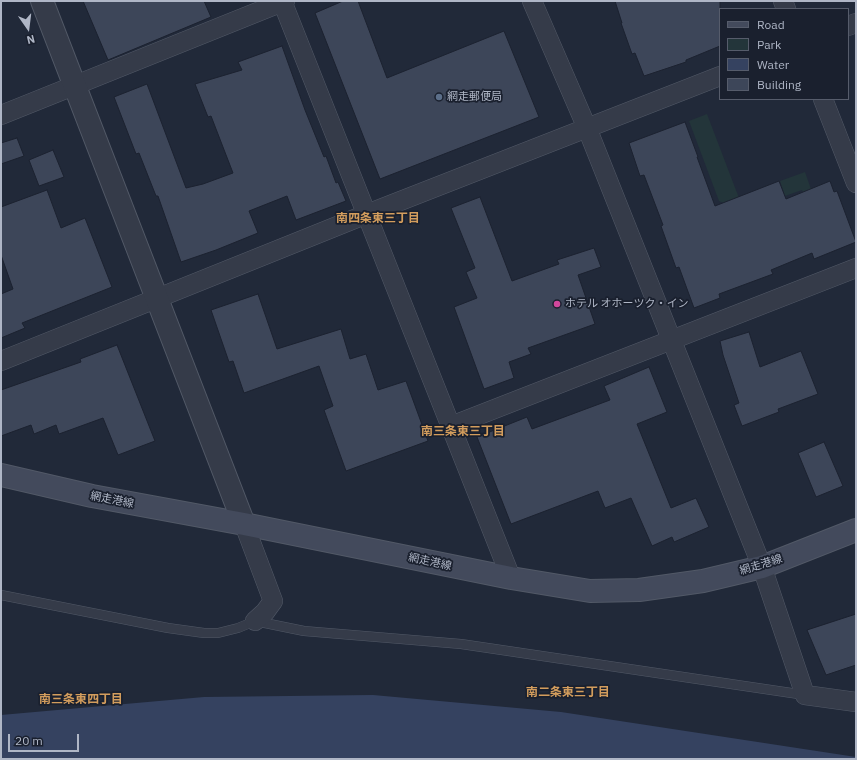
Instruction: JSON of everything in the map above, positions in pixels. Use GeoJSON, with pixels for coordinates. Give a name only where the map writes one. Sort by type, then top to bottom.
{"type":"FeatureCollection","features":[{"type":"Feature","properties":{"kind":"main road","name":"網走港線"},"geometry":{"type":"LineString","coordinates":[[1,475],[92,496],[244,524],[511,578],[590,591],[640,590],[703,581],[762,567],[856,530]]}},
{"type":"Feature","properties":{"kind":"street"},"geometry":{"type":"LineString","coordinates":[[42,1],[273,601],[255,622]]}},
{"type":"Feature","properties":{"kind":"street"},"geometry":{"type":"LineString","coordinates":[[1,115],[283,1],[511,578]]}},
{"type":"Feature","properties":{"kind":"street"},"geometry":{"type":"LineString","coordinates":[[532,1],[587,128],[762,567],[805,695],[856,702]]}},
{"type":"Feature","properties":{"kind":"street"},"geometry":{"type":"LineString","coordinates":[[1,361],[367,214],[719,76]]}},
{"type":"Feature","properties":{"kind":"street"},"geometry":{"type":"LineString","coordinates":[[823,100],[856,183]]}},
{"type":"Feature","properties":{"kind":"street"},"geometry":{"type":"LineString","coordinates":[[451,426],[673,341],[856,268]]}},
{"type":"Feature","properties":{"kind":"lane"},"geometry":{"type":"LineString","coordinates":[[1,595],[168,628],[204,633],[218,633],[255,622],[304,631],[461,644],[805,695]]}},
{"type":"Feature","properties":{"kind":"green space"},"geometry":{"type":"Polygon","coordinates":[[[707,114],[742,206],[734,208],[719,201],[689,121],[707,114]]]}},
{"type":"Feature","properties":{"kind":"green space"},"geometry":{"type":"Polygon","coordinates":[[[805,172],[820,215],[812,218],[802,190],[785,196],[780,181],[805,172]]]}},
{"type":"Feature","properties":{"kind":"water"},"geometry":{"type":"Polygon","coordinates":[[[373,695],[561,712],[856,757],[856,759],[1,759],[1,715],[204,697],[373,695]]]}},
{"type":"Feature","properties":{"kind":"building"},"geometry":{"type":"Polygon","coordinates":[[[83,1],[204,1],[211,17],[108,60],[83,1]]]}},
{"type":"Feature","properties":{"kind":"building","name":"網走郵便局"},"geometry":{"type":"Polygon","coordinates":[[[343,1],[358,1],[387,78],[504,31],[539,117],[380,179],[315,13],[343,1]]]}},
{"type":"Feature","properties":{"kind":"building"},"geometry":{"type":"Polygon","coordinates":[[[615,1],[720,1],[719,46],[686,60],[686,62],[644,76],[635,53],[632,54],[615,1]]]}},
{"type":"Feature","properties":{"kind":"building"},"geometry":{"type":"Polygon","coordinates":[[[282,46],[324,157],[326,156],[336,183],[338,182],[346,201],[296,220],[287,196],[249,211],[258,233],[181,262],[158,196],[156,196],[139,153],[136,154],[114,97],[147,84],[186,188],[203,184],[233,173],[211,116],[208,117],[195,84],[242,70],[238,62],[282,46]]]}},
{"type":"Feature","properties":{"kind":"building"},"geometry":{"type":"Polygon","coordinates":[[[685,122],[715,206],[779,181],[786,199],[830,181],[834,192],[837,191],[856,242],[814,259],[812,253],[771,270],[773,274],[719,294],[720,298],[694,308],[679,267],[676,268],[661,226],[663,225],[644,175],[640,176],[629,143],[685,122]]]}},
{"type":"Feature","properties":{"kind":"building"},"geometry":{"type":"Polygon","coordinates":[[[17,138],[24,156],[1,164],[1,143],[17,138]]]}},
{"type":"Feature","properties":{"kind":"building"},"geometry":{"type":"Polygon","coordinates":[[[53,150],[64,177],[39,186],[29,160],[53,150]]]}},
{"type":"Feature","properties":{"kind":"building"},"geometry":{"type":"Polygon","coordinates":[[[47,190],[61,228],[85,218],[112,287],[22,323],[25,328],[1,338],[1,294],[13,289],[1,255],[1,207],[47,190]]]}},
{"type":"Feature","properties":{"kind":"building"},"geometry":{"type":"Polygon","coordinates":[[[480,197],[512,281],[559,264],[557,260],[594,248],[601,267],[578,275],[595,324],[528,348],[531,354],[509,362],[514,378],[484,389],[454,307],[477,298],[466,272],[475,268],[451,208],[480,197]]]}},
{"type":"Feature","properties":{"kind":"building"},"geometry":{"type":"Polygon","coordinates":[[[258,294],[277,349],[341,329],[350,359],[366,354],[378,390],[406,381],[428,441],[346,471],[324,410],[333,406],[319,366],[244,393],[233,361],[229,362],[211,310],[258,294]]]}},
{"type":"Feature","properties":{"kind":"building"},"geometry":{"type":"Polygon","coordinates":[[[749,332],[760,367],[801,351],[818,394],[778,409],[779,412],[742,426],[734,405],[739,403],[723,355],[720,341],[749,332]]]}},
{"type":"Feature","properties":{"kind":"building"},"geometry":{"type":"Polygon","coordinates":[[[117,345],[155,441],[118,455],[103,418],[59,434],[56,425],[34,434],[31,425],[1,436],[1,390],[81,362],[80,359],[117,345]]]}},
{"type":"Feature","properties":{"kind":"building"},"geometry":{"type":"Polygon","coordinates":[[[649,367],[667,412],[637,424],[671,508],[696,498],[709,527],[674,542],[672,537],[652,546],[631,498],[605,508],[598,491],[511,524],[477,437],[527,417],[532,429],[610,400],[604,386],[649,367]]]}},
{"type":"Feature","properties":{"kind":"building"},"geometry":{"type":"Polygon","coordinates":[[[824,442],[843,486],[816,497],[798,453],[824,442]]]}},
{"type":"Feature","properties":{"kind":"building"},"geometry":{"type":"Polygon","coordinates":[[[856,614],[856,665],[826,675],[807,630],[856,614]]]}},
{"type":"Feature","properties":{"kind":"place","name":"網走郵便局"},"geometry":{"type":"Point","coordinates":[439,97]}},
{"type":"Feature","properties":{"kind":"place","name":"ホテル オホーツク・イン"},"geometry":{"type":"Point","coordinates":[557,304]}},
{"type":"Feature","properties":{"kind":"district","name":"南四条東三丁目"},"geometry":{"type":"Point","coordinates":[378,219]}},
{"type":"Feature","properties":{"kind":"district","name":"南三条東三丁目"},"geometry":{"type":"Point","coordinates":[463,432]}},
{"type":"Feature","properties":{"kind":"district","name":"南二条東三丁目"},"geometry":{"type":"Point","coordinates":[568,693]}},
{"type":"Feature","properties":{"kind":"district","name":"南三条東四丁目"},"geometry":{"type":"Point","coordinates":[81,700]}}]}
